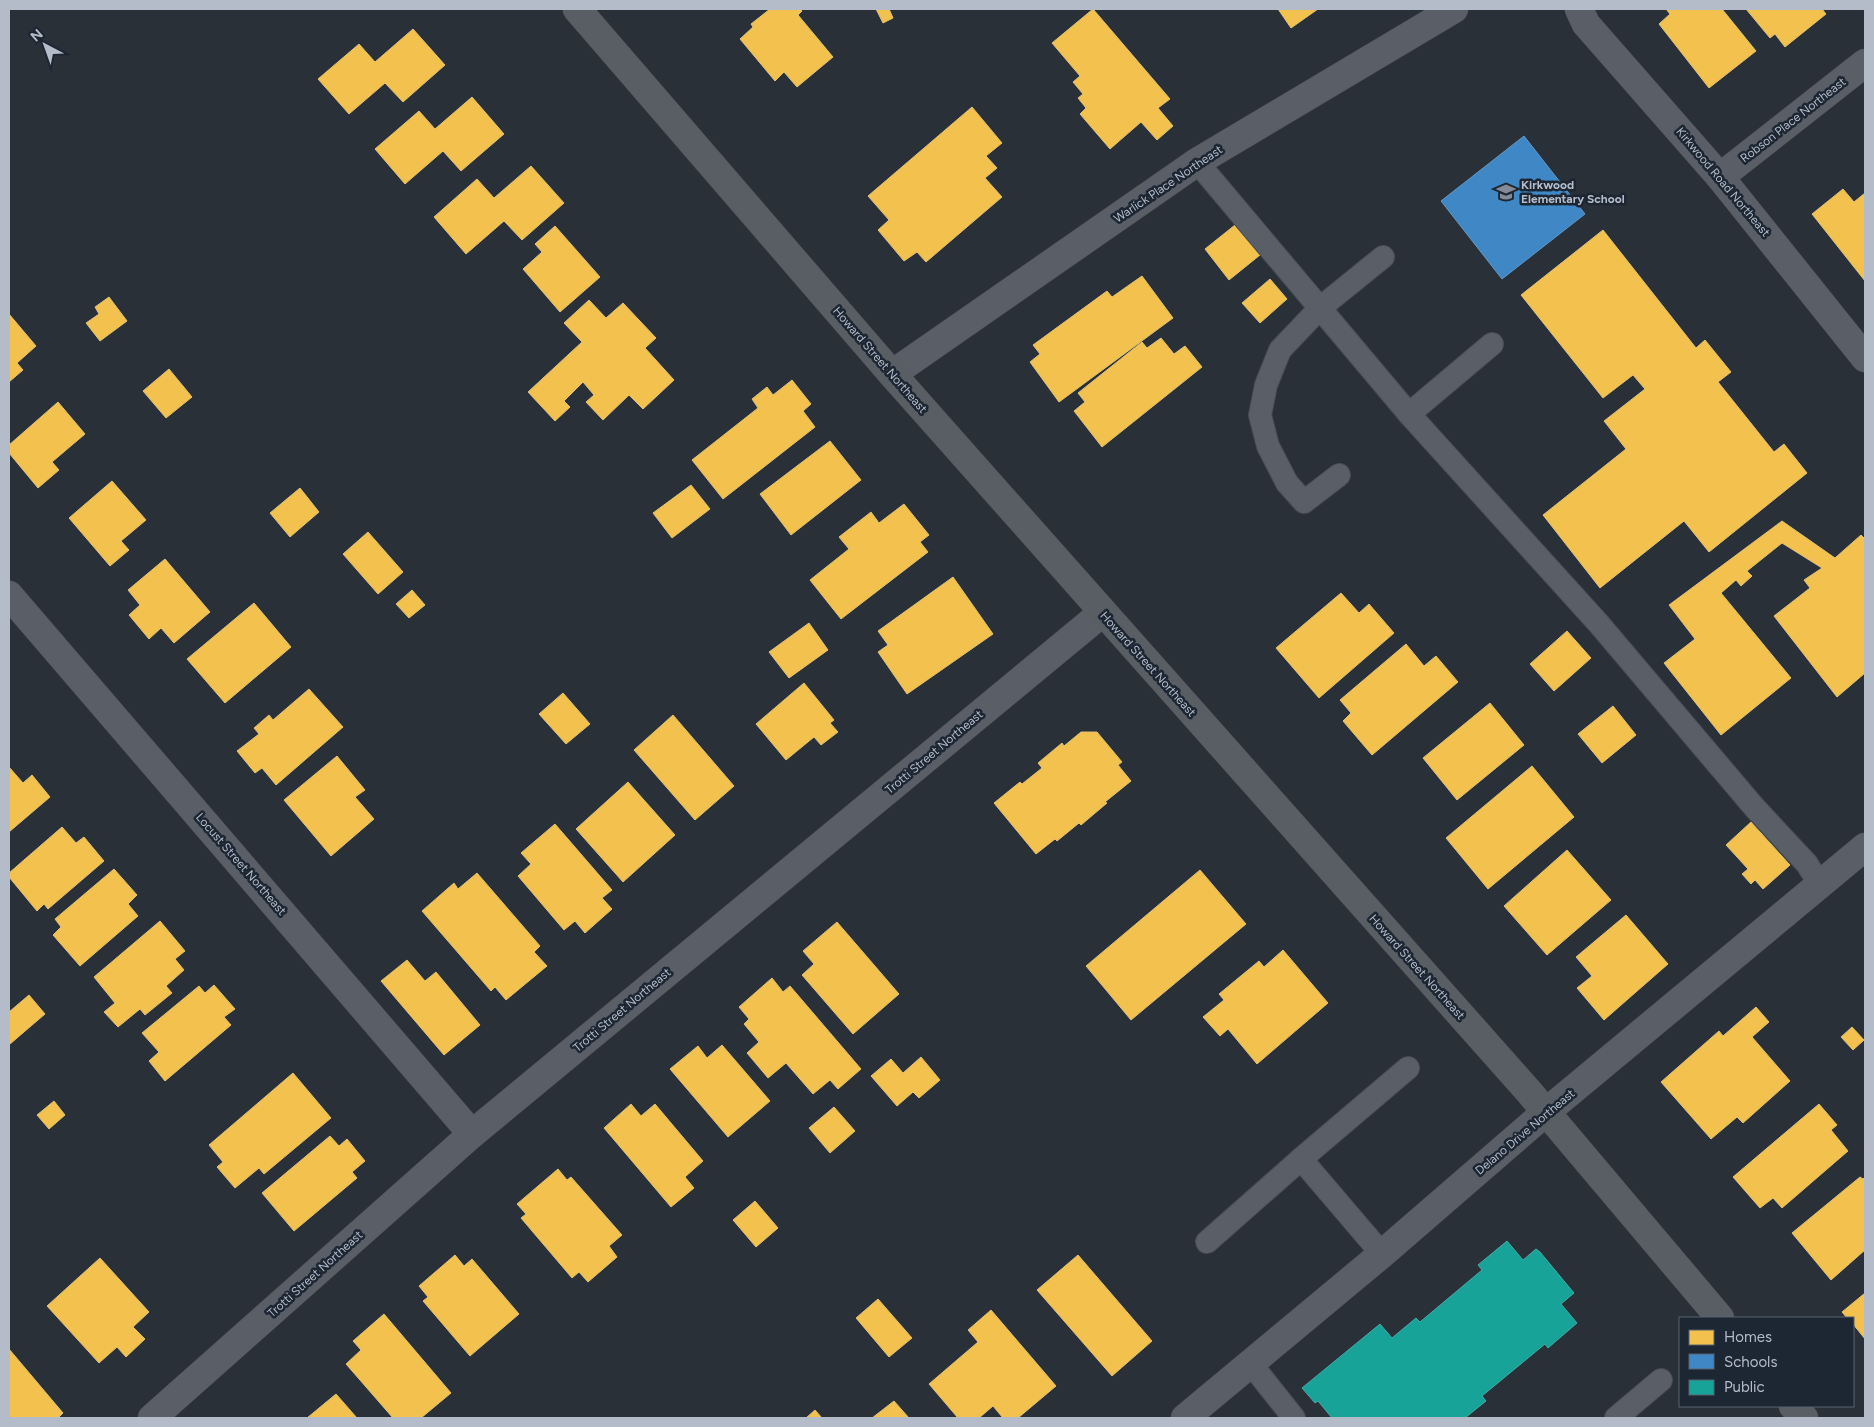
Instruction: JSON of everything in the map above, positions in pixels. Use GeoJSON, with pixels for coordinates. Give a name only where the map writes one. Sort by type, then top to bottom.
{"type":"FeatureCollection","features":[{"type":"Feature","properties":{"kind":"street","name":"Howard Street Northeast"},"geometry":{"type":"LineString","coordinates":[[577,9],[892,374],[1546,1112],[1719,1317]]}},
{"type":"Feature","properties":{"kind":"street","name":"Warlick Place Northeast"},"geometry":{"type":"LineString","coordinates":[[892,374],[1197,162],[1454,9]]}},
{"type":"Feature","properties":{"kind":"street","name":"Kirkwood Road Northeast"},"geometry":{"type":"LineString","coordinates":[[1579,9],[1586,24],[1720,177],[1865,358]]}},
{"type":"Feature","properties":{"kind":"street","name":"Robson Place Northeast"},"geometry":{"type":"LineString","coordinates":[[1720,177],[1865,63]]}},
{"type":"Feature","properties":{"kind":"street","name":"Locust Street Northeast"},"geometry":{"type":"LineString","coordinates":[[9,595],[472,1134]]}},
{"type":"Feature","properties":{"kind":"street","name":"Trotti Street Northeast"},"geometry":{"type":"LineString","coordinates":[[152,1418],[472,1134],[1102,613]]}},
{"type":"Feature","properties":{"kind":"street","name":"Delano Drive Northeast"},"geometry":{"type":"LineString","coordinates":[[1185,1418],[1382,1254],[1546,1112],[1865,847]]}},
{"type":"Feature","properties":{"kind":"street"},"geometry":{"type":"LineString","coordinates":[[1794,1407],[1804,1418]]}},
{"type":"Feature","properties":{"kind":"lane"},"geometry":{"type":"LineString","coordinates":[[1197,162],[1409,414],[1617,645],[1754,807],[1807,864],[1820,885]]}},
{"type":"Feature","properties":{"kind":"lane"},"geometry":{"type":"LineString","coordinates":[[1339,474],[1304,502],[1287,483],[1268,446],[1260,415],[1266,385],[1280,350],[1320,308],[1383,257]]}},
{"type":"Feature","properties":{"kind":"lane"},"geometry":{"type":"LineString","coordinates":[[1409,414],[1492,344]]}},
{"type":"Feature","properties":{"kind":"lane"},"geometry":{"type":"LineString","coordinates":[[1206,1242],[1408,1068]]}},
{"type":"Feature","properties":{"kind":"lane"},"geometry":{"type":"LineString","coordinates":[[1301,1159],[1382,1254]]}},
{"type":"Feature","properties":{"kind":"lane"},"geometry":{"type":"LineString","coordinates":[[1251,1364],[1294,1418]]}},
{"type":"Feature","properties":{"kind":"lane"},"geometry":{"type":"LineString","coordinates":[[1616,1418],[1661,1380]]}},
{"type":"Feature","properties":{"kind":"building: Homes"},"geometry":{"type":"Polygon","coordinates":[[[770,9],[800,9],[802,11],[798,15],[833,57],[797,87],[784,72],[775,81],[740,39],[753,27],[751,24],[770,9]]]}},
{"type":"Feature","properties":{"kind":"building: Homes"},"geometry":{"type":"Polygon","coordinates":[[[876,9],[889,9],[893,18],[883,23],[876,9]]]}},
{"type":"Feature","properties":{"kind":"building: Homes"},"geometry":{"type":"Polygon","coordinates":[[[1093,9],[1170,99],[1158,108],[1173,126],[1157,140],[1141,122],[1110,149],[1080,114],[1086,108],[1078,98],[1083,94],[1073,82],[1080,76],[1052,43],[1093,9]]]}},
{"type":"Feature","properties":{"kind":"building: Homes"},"geometry":{"type":"Polygon","coordinates":[[[1278,9],[1318,9],[1291,28],[1278,9]]]}},
{"type":"Feature","properties":{"kind":"building: Homes"},"geometry":{"type":"Polygon","coordinates":[[[1666,9],[1722,9],[1756,51],[1709,88],[1659,24],[1670,14],[1666,9]]]}},
{"type":"Feature","properties":{"kind":"building: Homes"},"geometry":{"type":"Polygon","coordinates":[[[1746,9],[1822,9],[1826,14],[1785,47],[1775,34],[1770,38],[1746,9]]]}},
{"type":"Feature","properties":{"kind":"building: Homes"},"geometry":{"type":"Polygon","coordinates":[[[413,29],[445,65],[403,102],[385,83],[349,114],[318,79],[359,44],[375,62],[413,29]]]}},
{"type":"Feature","properties":{"kind":"building: Homes"},"geometry":{"type":"Polygon","coordinates":[[[472,97],[504,134],[461,171],[443,151],[405,184],[375,149],[419,111],[435,129],[472,97]]]}},
{"type":"Feature","properties":{"kind":"building: Homes"},"geometry":{"type":"Polygon","coordinates":[[[972,107],[1002,143],[986,156],[997,168],[985,178],[1002,197],[926,262],[917,252],[904,261],[878,230],[889,220],[868,196],[972,107]]]}},
{"type":"Feature","properties":{"kind":"building: Homes"},"geometry":{"type":"Polygon","coordinates":[[[531,166],[564,203],[522,240],[504,221],[466,254],[434,217],[477,179],[494,198],[531,166]]]}},
{"type":"Feature","properties":{"kind":"building: Homes"},"geometry":{"type":"Polygon","coordinates":[[[1843,189],[1854,202],[1865,193],[1865,281],[1812,214],[1843,189]]]}},
{"type":"Feature","properties":{"kind":"building: Homes"},"geometry":{"type":"Polygon","coordinates":[[[1235,225],[1260,255],[1229,280],[1205,249],[1235,225]]]}},
{"type":"Feature","properties":{"kind":"building: Homes"},"geometry":{"type":"Polygon","coordinates":[[[555,226],[600,277],[560,312],[523,269],[542,252],[535,244],[555,226]]]}},
{"type":"Feature","properties":{"kind":"building: Homes"},"geometry":{"type":"Polygon","coordinates":[[[1603,230],[1696,348],[1705,340],[1731,372],[1718,382],[1774,452],[1784,444],[1807,473],[1709,552],[1684,521],[1600,588],[1543,515],[1626,449],[1604,421],[1645,389],[1633,375],[1603,398],[1521,295],[1603,230]]]}},
{"type":"Feature","properties":{"kind":"building: Homes"},"geometry":{"type":"Polygon","coordinates":[[[1142,276],[1173,318],[1059,402],[1030,362],[1040,354],[1033,345],[1107,291],[1112,297],[1142,276]]]}},
{"type":"Feature","properties":{"kind":"building: Homes"},"geometry":{"type":"Polygon","coordinates":[[[1270,279],[1287,299],[1260,323],[1242,303],[1270,279]]]}},
{"type":"Feature","properties":{"kind":"building: Homes"},"geometry":{"type":"Polygon","coordinates":[[[109,297],[127,321],[100,341],[86,323],[99,314],[95,307],[109,297]]]}},
{"type":"Feature","properties":{"kind":"building: Homes"},"geometry":{"type":"Polygon","coordinates":[[[589,300],[606,318],[623,303],[656,338],[645,348],[674,380],[643,409],[629,395],[603,420],[586,402],[594,395],[583,382],[564,401],[570,407],[555,421],[528,392],[582,342],[564,323],[589,300]]]}},
{"type":"Feature","properties":{"kind":"building: Homes"},"geometry":{"type":"Polygon","coordinates":[[[9,314],[36,346],[17,363],[23,370],[9,382],[9,314]]]}},
{"type":"Feature","properties":{"kind":"building: Homes"},"geometry":{"type":"Polygon","coordinates":[[[1161,338],[1174,354],[1185,346],[1202,367],[1102,447],[1074,411],[1085,402],[1078,393],[1142,342],[1147,348],[1161,338]]]}},
{"type":"Feature","properties":{"kind":"building: Homes"},"geometry":{"type":"Polygon","coordinates":[[[169,369],[192,397],[166,418],[143,391],[169,369]]]}},
{"type":"Feature","properties":{"kind":"building: Homes"},"geometry":{"type":"Polygon","coordinates":[[[792,380],[811,404],[803,411],[815,427],[723,499],[692,460],[758,408],[752,399],[767,387],[773,395],[792,380]]]}},
{"type":"Feature","properties":{"kind":"building: Homes"},"geometry":{"type":"Polygon","coordinates":[[[58,402],[85,434],[52,462],[59,470],[38,488],[9,453],[9,445],[58,402]]]}},
{"type":"Feature","properties":{"kind":"building: Homes"},"geometry":{"type":"Polygon","coordinates":[[[830,441],[861,480],[791,535],[760,494],[830,441]]]}},
{"type":"Feature","properties":{"kind":"building: Homes"},"geometry":{"type":"Polygon","coordinates":[[[112,481],[146,520],[121,541],[129,550],[110,566],[69,518],[112,481]]]}},
{"type":"Feature","properties":{"kind":"building: Homes"},"geometry":{"type":"Polygon","coordinates":[[[691,485],[710,509],[672,538],[653,513],[691,485]]]}},
{"type":"Feature","properties":{"kind":"building: Homes"},"geometry":{"type":"Polygon","coordinates":[[[300,488],[319,512],[290,537],[270,513],[300,488]]]}},
{"type":"Feature","properties":{"kind":"building: Homes"},"geometry":{"type":"Polygon","coordinates":[[[904,504],[929,535],[920,542],[928,552],[841,619],[810,580],[849,549],[839,537],[871,512],[879,523],[904,504]]]}},
{"type":"Feature","properties":{"kind":"building: Homes"},"geometry":{"type":"Polygon","coordinates":[[[1782,521],[1835,558],[1861,535],[1865,539],[1865,673],[1837,697],[1774,616],[1810,588],[1804,580],[1822,568],[1782,543],[1747,571],[1752,576],[1741,586],[1736,580],[1721,593],[1791,678],[1721,735],[1664,663],[1695,639],[1669,605],[1782,521]]]}},
{"type":"Feature","properties":{"kind":"building: Homes"},"geometry":{"type":"Polygon","coordinates":[[[368,532],[403,572],[378,594],[343,554],[368,532]]]}},
{"type":"Feature","properties":{"kind":"building: Homes"},"geometry":{"type":"Polygon","coordinates":[[[165,559],[210,612],[174,643],[161,628],[149,639],[129,615],[140,605],[128,590],[165,559]]]}},
{"type":"Feature","properties":{"kind":"building: Homes"},"geometry":{"type":"Polygon","coordinates":[[[953,577],[993,634],[907,694],[878,652],[888,645],[878,631],[953,577]]]}},
{"type":"Feature","properties":{"kind":"building: Homes"},"geometry":{"type":"Polygon","coordinates":[[[412,590],[425,605],[409,618],[396,604],[412,590]]]}},
{"type":"Feature","properties":{"kind":"building: Homes"},"geometry":{"type":"Polygon","coordinates":[[[1341,593],[1359,613],[1369,604],[1394,633],[1319,698],[1276,648],[1341,593]]]}},
{"type":"Feature","properties":{"kind":"building: Homes"},"geometry":{"type":"Polygon","coordinates":[[[254,603],[291,647],[225,703],[187,659],[254,603]]]}},
{"type":"Feature","properties":{"kind":"building: Homes"},"geometry":{"type":"Polygon","coordinates":[[[809,623],[828,650],[789,678],[769,652],[809,623]]]}},
{"type":"Feature","properties":{"kind":"building: Homes"},"geometry":{"type":"Polygon","coordinates":[[[1567,631],[1591,658],[1554,691],[1530,664],[1567,631]]]}},
{"type":"Feature","properties":{"kind":"building: Homes"},"geometry":{"type":"Polygon","coordinates":[[[1406,644],[1424,666],[1436,656],[1458,682],[1372,755],[1343,721],[1351,713],[1340,700],[1406,644]]]}},
{"type":"Feature","properties":{"kind":"building: Homes"},"geometry":{"type":"Polygon","coordinates":[[[804,683],[834,720],[830,723],[838,732],[821,745],[814,737],[786,760],[756,724],[804,683]]]}},
{"type":"Feature","properties":{"kind":"building: Homes"},"geometry":{"type":"Polygon","coordinates":[[[309,689],[343,727],[276,785],[262,768],[255,773],[237,751],[259,734],[254,728],[269,715],[273,720],[309,689]]]}},
{"type":"Feature","properties":{"kind":"building: Homes"},"geometry":{"type":"Polygon","coordinates":[[[563,693],[590,724],[566,744],[539,714],[563,693]]]}},
{"type":"Feature","properties":{"kind":"building: Homes"},"geometry":{"type":"Polygon","coordinates":[[[1490,703],[1524,745],[1457,800],[1423,758],[1490,703]]]}},
{"type":"Feature","properties":{"kind":"building: Homes"},"geometry":{"type":"Polygon","coordinates":[[[1613,706],[1636,735],[1602,763],[1578,734],[1613,706]]]}},
{"type":"Feature","properties":{"kind":"building: Homes"},"geometry":{"type":"Polygon","coordinates":[[[673,715],[734,786],[695,820],[634,750],[673,715]]]}},
{"type":"Feature","properties":{"kind":"building: Homes"},"geometry":{"type":"Polygon","coordinates":[[[1081,732],[1097,732],[1122,762],[1118,765],[1131,781],[1081,825],[1079,823],[1057,841],[1055,839],[1036,854],[994,803],[1020,782],[1022,784],[1042,768],[1038,763],[1062,743],[1064,746],[1081,732]]]}},
{"type":"Feature","properties":{"kind":"building: Homes"},"geometry":{"type":"Polygon","coordinates":[[[337,756],[365,790],[355,797],[374,819],[331,856],[284,800],[337,756]]]}},
{"type":"Feature","properties":{"kind":"building: Homes"},"geometry":{"type":"Polygon","coordinates":[[[1532,766],[1574,817],[1488,889],[1446,838],[1532,766]]]}},
{"type":"Feature","properties":{"kind":"building: Homes"},"geometry":{"type":"Polygon","coordinates":[[[9,767],[23,783],[32,775],[50,797],[9,832],[9,767]]]}},
{"type":"Feature","properties":{"kind":"building: Homes"},"geometry":{"type":"Polygon","coordinates":[[[628,782],[675,835],[623,882],[576,829],[628,782]]]}},
{"type":"Feature","properties":{"kind":"building: Homes"},"geometry":{"type":"Polygon","coordinates":[[[1751,822],[1790,865],[1763,889],[1755,880],[1751,884],[1742,874],[1748,869],[1726,845],[1751,822]]]}},
{"type":"Feature","properties":{"kind":"building: Homes"},"geometry":{"type":"Polygon","coordinates":[[[555,824],[612,890],[602,898],[612,909],[585,933],[575,921],[564,930],[518,876],[531,864],[521,853],[555,824]]]}},
{"type":"Feature","properties":{"kind":"building: Homes"},"geometry":{"type":"Polygon","coordinates":[[[62,827],[76,843],[84,837],[104,861],[48,909],[44,904],[37,911],[9,877],[9,873],[62,827]]]}},
{"type":"Feature","properties":{"kind":"building: Homes"},"geometry":{"type":"Polygon","coordinates":[[[1567,850],[1611,900],[1547,955],[1504,906],[1567,850]]]}},
{"type":"Feature","properties":{"kind":"building: Homes"},"geometry":{"type":"Polygon","coordinates":[[[114,869],[137,895],[128,904],[138,916],[80,966],[53,935],[61,927],[55,919],[114,869]]]}},
{"type":"Feature","properties":{"kind":"building: Homes"},"geometry":{"type":"Polygon","coordinates":[[[1200,870],[1246,924],[1131,1020],[1086,966],[1200,870]]]}},
{"type":"Feature","properties":{"kind":"building: Homes"},"geometry":{"type":"Polygon","coordinates":[[[477,873],[540,946],[534,952],[547,966],[506,1000],[495,987],[491,991],[422,911],[454,883],[458,889],[477,873]]]}},
{"type":"Feature","properties":{"kind":"building: Homes"},"geometry":{"type":"Polygon","coordinates":[[[1626,915],[1668,964],[1604,1020],[1577,988],[1592,976],[1576,957],[1626,915]]]}},
{"type":"Feature","properties":{"kind":"building: Homes"},"geometry":{"type":"Polygon","coordinates":[[[160,921],[185,951],[175,959],[184,970],[166,986],[172,993],[145,1015],[140,1009],[118,1027],[104,1012],[115,1003],[94,977],[160,921]]]}},
{"type":"Feature","properties":{"kind":"building: Homes"},"geometry":{"type":"Polygon","coordinates":[[[837,922],[899,994],[853,1034],[802,975],[814,964],[803,951],[837,922]]]}},
{"type":"Feature","properties":{"kind":"building: Homes"},"geometry":{"type":"Polygon","coordinates":[[[1283,950],[1328,1003],[1257,1064],[1228,1029],[1220,1036],[1203,1017],[1224,1000],[1219,994],[1259,961],[1264,967],[1283,950]]]}},
{"type":"Feature","properties":{"kind":"building: Homes"},"geometry":{"type":"Polygon","coordinates":[[[407,960],[425,981],[436,972],[480,1025],[444,1055],[381,981],[407,960]]]}},
{"type":"Feature","properties":{"kind":"building: Homes"},"geometry":{"type":"Polygon","coordinates":[[[772,978],[783,992],[790,986],[861,1069],[838,1089],[830,1080],[813,1094],[786,1063],[768,1078],[747,1053],[759,1042],[744,1024],[749,1019],[739,1007],[772,978]]]}},
{"type":"Feature","properties":{"kind":"building: Homes"},"geometry":{"type":"Polygon","coordinates":[[[214,985],[235,1009],[224,1017],[231,1025],[165,1081],[149,1061],[159,1052],[142,1033],[199,986],[205,993],[214,985]]]}},
{"type":"Feature","properties":{"kind":"building: Homes"},"geometry":{"type":"Polygon","coordinates":[[[29,995],[45,1014],[10,1044],[9,1012],[29,995]]]}},
{"type":"Feature","properties":{"kind":"building: Homes"},"geometry":{"type":"Polygon","coordinates":[[[1756,1007],[1769,1022],[1752,1037],[1790,1081],[1743,1123],[1737,1117],[1711,1139],[1661,1082],[1719,1031],[1723,1036],[1756,1007]]]}},
{"type":"Feature","properties":{"kind":"building: Homes"},"geometry":{"type":"Polygon","coordinates":[[[1852,1027],[1864,1040],[1853,1050],[1841,1037],[1852,1027]]]}},
{"type":"Feature","properties":{"kind":"building: Homes"},"geometry":{"type":"Polygon","coordinates":[[[722,1045],[770,1101],[728,1137],[670,1069],[698,1046],[707,1058],[722,1045]]]}},
{"type":"Feature","properties":{"kind":"building: Homes"},"geometry":{"type":"Polygon","coordinates":[[[921,1057],[940,1080],[919,1098],[913,1092],[897,1106],[871,1076],[891,1059],[903,1073],[921,1057]]]}},
{"type":"Feature","properties":{"kind":"building: Homes"},"geometry":{"type":"Polygon","coordinates":[[[293,1073],[331,1118],[264,1174],[259,1168],[235,1188],[217,1167],[223,1162],[209,1145],[293,1073]]]}},
{"type":"Feature","properties":{"kind":"building: Homes"},"geometry":{"type":"Polygon","coordinates":[[[54,1101],[65,1115],[49,1129],[37,1115],[54,1101]]]}},
{"type":"Feature","properties":{"kind":"building: Homes"},"geometry":{"type":"Polygon","coordinates":[[[631,1104],[641,1116],[655,1104],[703,1161],[685,1177],[694,1188],[671,1207],[604,1128],[631,1104]]]}},
{"type":"Feature","properties":{"kind":"building: Homes"},"geometry":{"type":"Polygon","coordinates":[[[1819,1104],[1837,1125],[1831,1130],[1848,1151],[1782,1208],[1773,1198],[1760,1208],[1733,1177],[1819,1104]]]}},
{"type":"Feature","properties":{"kind":"building: Homes"},"geometry":{"type":"Polygon","coordinates":[[[834,1107],[855,1131],[830,1153],[809,1128],[834,1107]]]}},
{"type":"Feature","properties":{"kind":"building: Homes"},"geometry":{"type":"Polygon","coordinates":[[[330,1136],[339,1146],[347,1139],[365,1161],[352,1172],[357,1178],[294,1231],[262,1193],[330,1136]]]}},
{"type":"Feature","properties":{"kind":"building: Homes"},"geometry":{"type":"Polygon","coordinates":[[[558,1169],[567,1180],[571,1177],[622,1235],[609,1246],[617,1257],[588,1282],[579,1272],[572,1278],[521,1218],[526,1214],[517,1204],[558,1169]]]}},
{"type":"Feature","properties":{"kind":"building: Homes"},"geometry":{"type":"Polygon","coordinates":[[[1860,1177],[1863,1179],[1865,1177],[1865,1250],[1831,1280],[1792,1233],[1860,1177]]]}},
{"type":"Feature","properties":{"kind":"building: Homes"},"geometry":{"type":"Polygon","coordinates":[[[755,1201],[778,1228],[756,1247],[733,1220],[755,1201]]]}},
{"type":"Feature","properties":{"kind":"building: Homes"},"geometry":{"type":"Polygon","coordinates":[[[455,1255],[464,1266],[472,1259],[519,1314],[470,1356],[423,1301],[428,1297],[419,1286],[455,1255]]]}},
{"type":"Feature","properties":{"kind":"building: Homes"},"geometry":{"type":"Polygon","coordinates":[[[1078,1255],[1152,1341],[1112,1376],[1037,1290],[1078,1255]]]}},
{"type":"Feature","properties":{"kind":"building: Homes"},"geometry":{"type":"Polygon","coordinates":[[[100,1258],[149,1312],[133,1327],[145,1339],[126,1357],[117,1347],[99,1363],[47,1306],[100,1258]]]}},
{"type":"Feature","properties":{"kind":"building: Homes"},"geometry":{"type":"Polygon","coordinates":[[[1865,1293],[1865,1339],[1854,1325],[1854,1317],[1846,1317],[1842,1312],[1865,1293]]]}},
{"type":"Feature","properties":{"kind":"building: Homes"},"geometry":{"type":"Polygon","coordinates":[[[878,1299],[912,1338],[889,1357],[856,1318],[878,1299]]]}},
{"type":"Feature","properties":{"kind":"building: Homes"},"geometry":{"type":"Polygon","coordinates":[[[991,1310],[1056,1386],[1018,1418],[1003,1418],[993,1406],[979,1418],[958,1418],[929,1384],[978,1342],[968,1330],[991,1310]]]}},
{"type":"Feature","properties":{"kind":"building: Homes"},"geometry":{"type":"Polygon","coordinates":[[[384,1314],[451,1393],[421,1418],[393,1418],[346,1364],[361,1350],[353,1341],[384,1314]]]}},
{"type":"Feature","properties":{"kind":"building: Homes"},"geometry":{"type":"Polygon","coordinates":[[[9,1349],[63,1413],[58,1418],[9,1418],[9,1349]]]}},
{"type":"Feature","properties":{"kind":"building: Homes"},"geometry":{"type":"Polygon","coordinates":[[[336,1394],[357,1418],[307,1418],[336,1394]]]}},
{"type":"Feature","properties":{"kind":"building: Homes"},"geometry":{"type":"Polygon","coordinates":[[[894,1401],[909,1418],[872,1418],[894,1401]]]}},
{"type":"Feature","properties":{"kind":"building: Homes"},"geometry":{"type":"Polygon","coordinates":[[[815,1410],[822,1418],[806,1418],[815,1410]]]}},
{"type":"Feature","properties":{"kind":"building: Schools"},"geometry":{"type":"Polygon","coordinates":[[[1524,136],[1585,214],[1502,279],[1441,201],[1524,136]]]}},
{"type":"Feature","properties":{"kind":"building: Public"},"geometry":{"type":"Polygon","coordinates":[[[1507,1241],[1523,1260],[1536,1249],[1540,1252],[1574,1293],[1561,1304],[1577,1323],[1548,1348],[1545,1344],[1482,1396],[1486,1401],[1465,1418],[1332,1418],[1318,1401],[1315,1403],[1302,1388],[1380,1324],[1392,1338],[1416,1318],[1420,1322],[1482,1270],[1478,1265],[1507,1241]]]}},
{"type":"Feature","properties":{"kind":"place","name":"Kirkwood Elementary School"},"geometry":{"type":"Point","coordinates":[1506,192]}}]}
